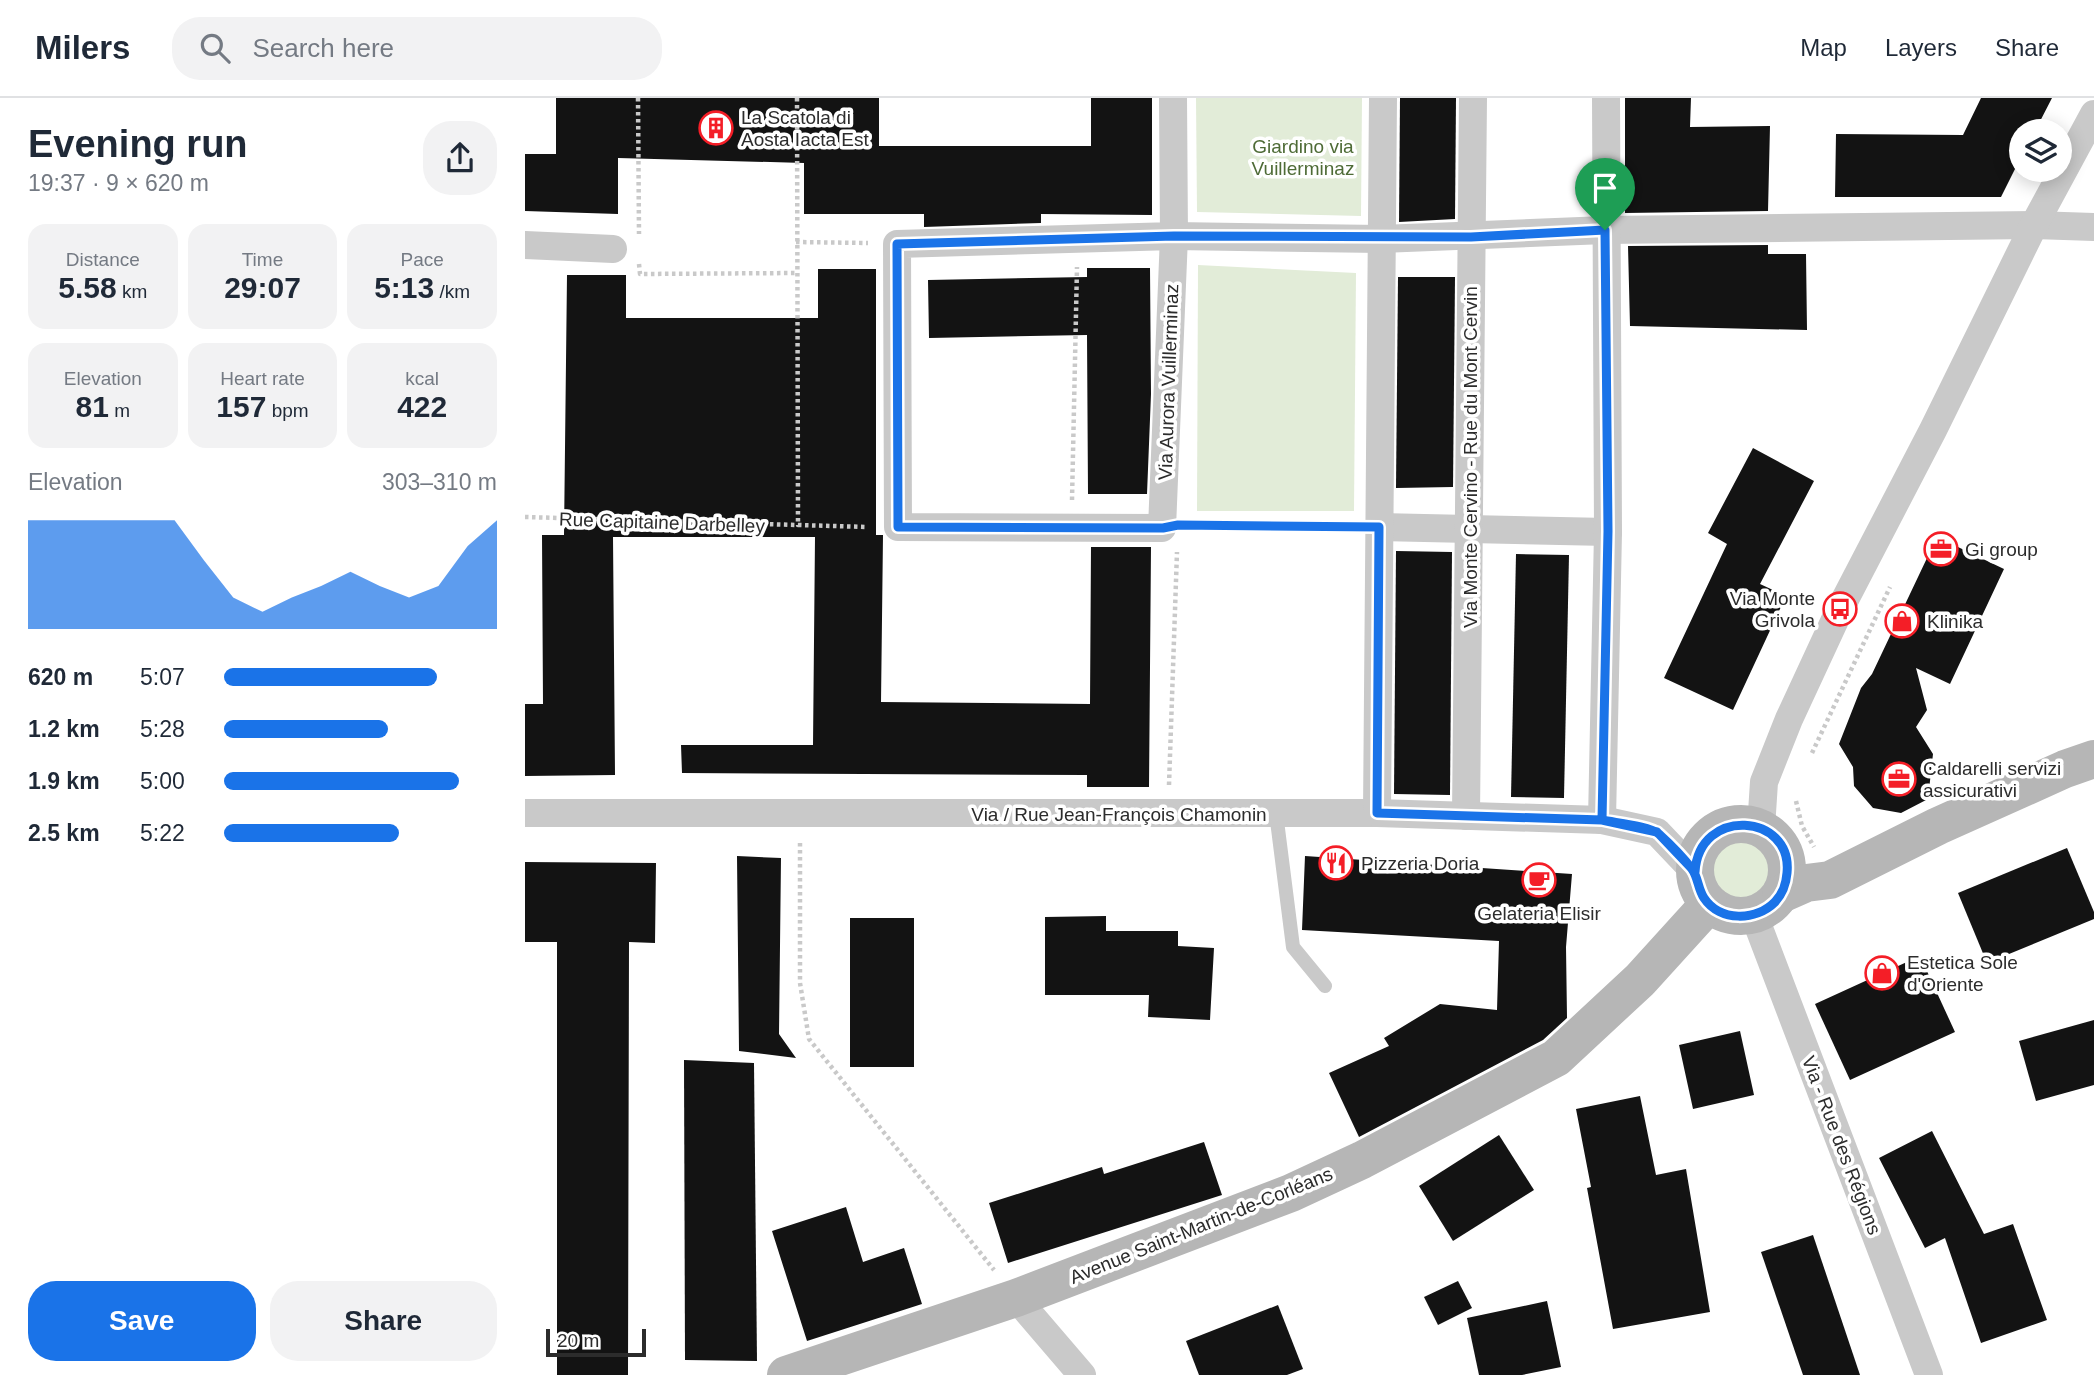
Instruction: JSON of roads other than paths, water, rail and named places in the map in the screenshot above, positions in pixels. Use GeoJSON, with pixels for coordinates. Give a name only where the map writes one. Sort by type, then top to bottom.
{"type":"FeatureCollection","features":[{"type":"Feature","properties":{"kind":"street","name":"Via Aurora Vuillerminaz"},"geometry":{"type":"LineString","coordinates":[[1173,98],[1174,236],[1163,528],[898,527],[897,244],[1174,236]]}},
{"type":"Feature","properties":{"kind":"street"},"geometry":{"type":"LineString","coordinates":[[1377,813],[1383,98]]}},
{"type":"Feature","properties":{"kind":"street","name":"Via Monte Cervino - Rue du Mont Cervin"},"geometry":{"type":"LineString","coordinates":[[1466,816],[1473,98]]}},
{"type":"Feature","properties":{"kind":"street"},"geometry":{"type":"LineString","coordinates":[[1602,820],[1608,531],[1605,98]]}},
{"type":"Feature","properties":{"kind":"street"},"geometry":{"type":"LineString","coordinates":[[1761,828],[1764,782],[1789,719],[1840,609],[1933,430],[2034,225],[2094,114]]}},
{"type":"Feature","properties":{"kind":"street"},"geometry":{"type":"LineString","coordinates":[[1174,236],[1381,239],[1605,230],[2034,225],[2094,227]]}},
{"type":"Feature","properties":{"kind":"street"},"geometry":{"type":"LineString","coordinates":[[525,245],[626,248]]}},
{"type":"Feature","properties":{"kind":"street"},"geometry":{"type":"LineString","coordinates":[[1379,527],[1608,531]]}},
{"type":"Feature","properties":{"kind":"street"},"geometry":{"type":"LineString","coordinates":[[1767,904],[1786,884],[1786,858],[1777,841],[1761,828],[1740,824],[1719,829],[1701,848],[1702,888],[1730,915],[1767,904],[1806,883],[1830,880],[1938,826],[2065,769],[2094,759]]}},
{"type":"Feature","properties":{"kind":"street","name":"Via / Rue Jean-François Chamonin"},"geometry":{"type":"LineString","coordinates":[[525,813],[1377,813],[1602,820],[1657,832],[1702,888]]}},
{"type":"Feature","properties":{"kind":"street","name":"Avenue Saint-Martin-de-Corléans"},"geometry":{"type":"LineString","coordinates":[[786,1375],[1016,1298],[1291,1194],[1362,1160],[1556,1058],[1640,980],[1702,888]]}},
{"type":"Feature","properties":{"kind":"street","name":"Via - Rue des Régions"},"geometry":{"type":"LineString","coordinates":[[1767,904],[1929,1375]]}},
{"type":"Feature","properties":{"kind":"street"},"geometry":{"type":"LineString","coordinates":[[1016,1298],[1082,1375]]}},
{"type":"Feature","properties":{"kind":"lane"},"geometry":{"type":"LineString","coordinates":[[1276,813],[1293,947],[1325,986]]}},
{"type":"Feature","properties":{"kind":"place","name":"La Scatola di Aosta Iacta Est"},"geometry":{"type":"Point","coordinates":[716,128]}},
{"type":"Feature","properties":{"kind":"place","name":"Gi group"},"geometry":{"type":"Point","coordinates":[1941,549]}},
{"type":"Feature","properties":{"kind":"place","name":"Via Monte Grivola"},"geometry":{"type":"Point","coordinates":[1840,609]}},
{"type":"Feature","properties":{"kind":"place","name":"Klinika"},"geometry":{"type":"Point","coordinates":[1902,621]}},
{"type":"Feature","properties":{"kind":"place","name":"Caldarelli servizi assicurativi"},"geometry":{"type":"Point","coordinates":[1899,779]}},
{"type":"Feature","properties":{"kind":"place","name":"Pizzeria Doria"},"geometry":{"type":"Point","coordinates":[1336,863]}},
{"type":"Feature","properties":{"kind":"place","name":"Gelateria Elisir"},"geometry":{"type":"Point","coordinates":[1539,880]}},
{"type":"Feature","properties":{"kind":"place","name":"Estetica Sole d'Oriente"},"geometry":{"type":"Point","coordinates":[1882,973]}},
{"type":"Feature","properties":{"kind":"park label","name":"Giardino via Vuillerminaz"},"geometry":{"type":"Point","coordinates":[1303,157]}}]}
